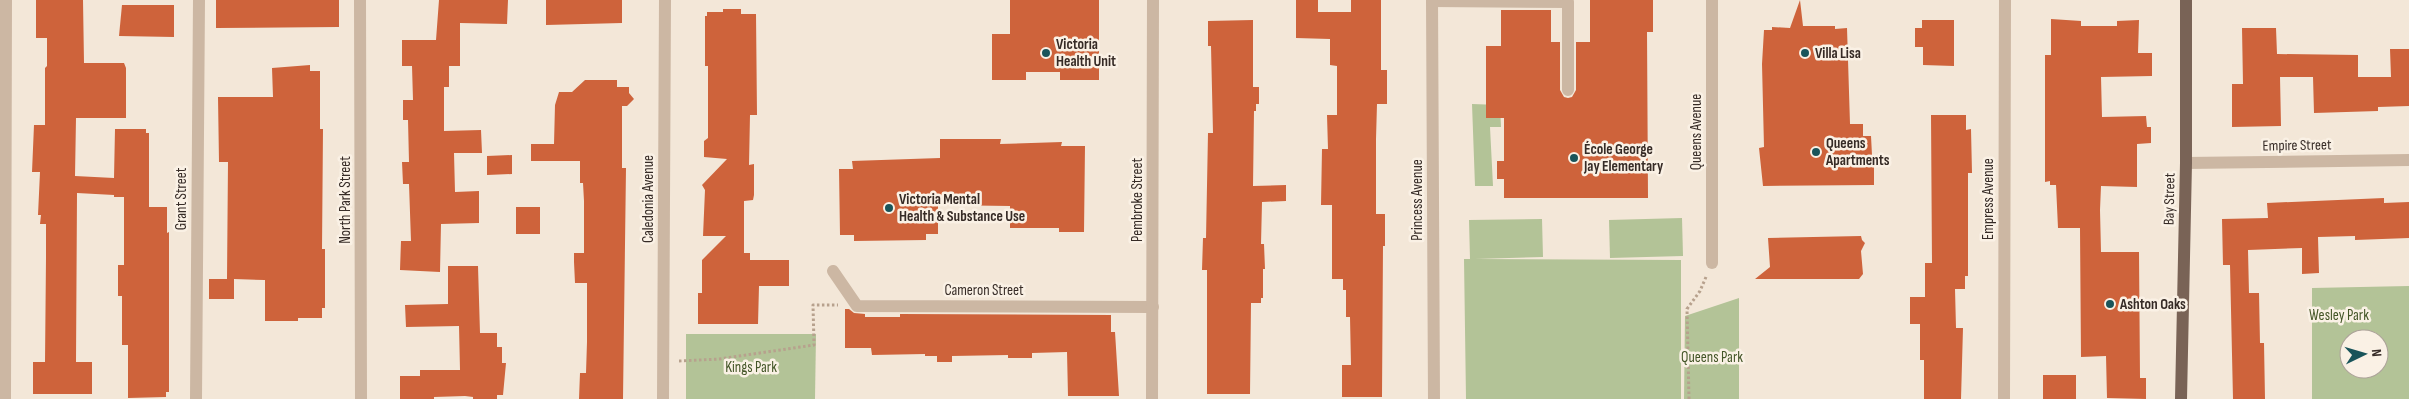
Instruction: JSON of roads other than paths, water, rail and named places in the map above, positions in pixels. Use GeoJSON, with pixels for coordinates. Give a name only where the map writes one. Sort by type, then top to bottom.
{"type":"FeatureCollection","features":[{"type":"Feature","properties":{"kind":"main road","name":"Bay Street"},"geometry":{"type":"LineString","coordinates":[[2181,399],[2186,163],[2186,0]]}},
{"type":"Feature","properties":{"kind":"street"},"geometry":{"type":"LineString","coordinates":[[5,399],[3,18],[6,0]]}},
{"type":"Feature","properties":{"kind":"street","name":"Grant Street"},"geometry":{"type":"LineString","coordinates":[[196,399],[199,0]]}},
{"type":"Feature","properties":{"kind":"street","name":"North Park Street"},"geometry":{"type":"LineString","coordinates":[[360,0],[361,399]]}},
{"type":"Feature","properties":{"kind":"street","name":"Caledonia Avenue"},"geometry":{"type":"LineString","coordinates":[[663,399],[666,0]]}},
{"type":"Feature","properties":{"kind":"street","name":"Pembroke Street"},"geometry":{"type":"LineString","coordinates":[[1152,399],[1153,0]]}},
{"type":"Feature","properties":{"kind":"street"},"geometry":{"type":"LineString","coordinates":[[1432,0],[1568,2],[1568,90]]}},
{"type":"Feature","properties":{"kind":"street","name":"Princess Avenue"},"geometry":{"type":"LineString","coordinates":[[1432,0],[1434,399]]}},
{"type":"Feature","properties":{"kind":"street","name":"Queens Avenue"},"geometry":{"type":"LineString","coordinates":[[1712,0],[1712,263]]}},
{"type":"Feature","properties":{"kind":"street","name":"Empress Avenue"},"geometry":{"type":"LineString","coordinates":[[2004,399],[2005,0]]}},
{"type":"Feature","properties":{"kind":"street","name":"Empire Street"},"geometry":{"type":"LineString","coordinates":[[2186,163],[2409,160]]}},
{"type":"Feature","properties":{"kind":"street","name":"Cameron Street"},"geometry":{"type":"LineString","coordinates":[[833,271],[857,306],[1153,307]]}},
{"type":"Feature","properties":{"kind":"place","name":"Victoria Health Unit"},"geometry":{"type":"Point","coordinates":[1046,53]}},
{"type":"Feature","properties":{"kind":"place","name":"Villa Lisa"},"geometry":{"type":"Point","coordinates":[1805,53]}},
{"type":"Feature","properties":{"kind":"place","name":"Queens Apartments"},"geometry":{"type":"Point","coordinates":[1816,152]}},
{"type":"Feature","properties":{"kind":"place","name":"École George Jay Elementary"},"geometry":{"type":"Point","coordinates":[1574,158]}},
{"type":"Feature","properties":{"kind":"place","name":"Victoria Mental Health & Substance Use"},"geometry":{"type":"Point","coordinates":[889,208]}},
{"type":"Feature","properties":{"kind":"place","name":"Ashton Oaks"},"geometry":{"type":"Point","coordinates":[2110,304]}},
{"type":"Feature","properties":{"kind":"park label","name":"Wesley Park"},"geometry":{"type":"Point","coordinates":[2339,315]}},
{"type":"Feature","properties":{"kind":"park label","name":"Queens Park"},"geometry":{"type":"Point","coordinates":[1712,357]}},
{"type":"Feature","properties":{"kind":"park label","name":"Kings Park"},"geometry":{"type":"Point","coordinates":[751,367]}}]}
